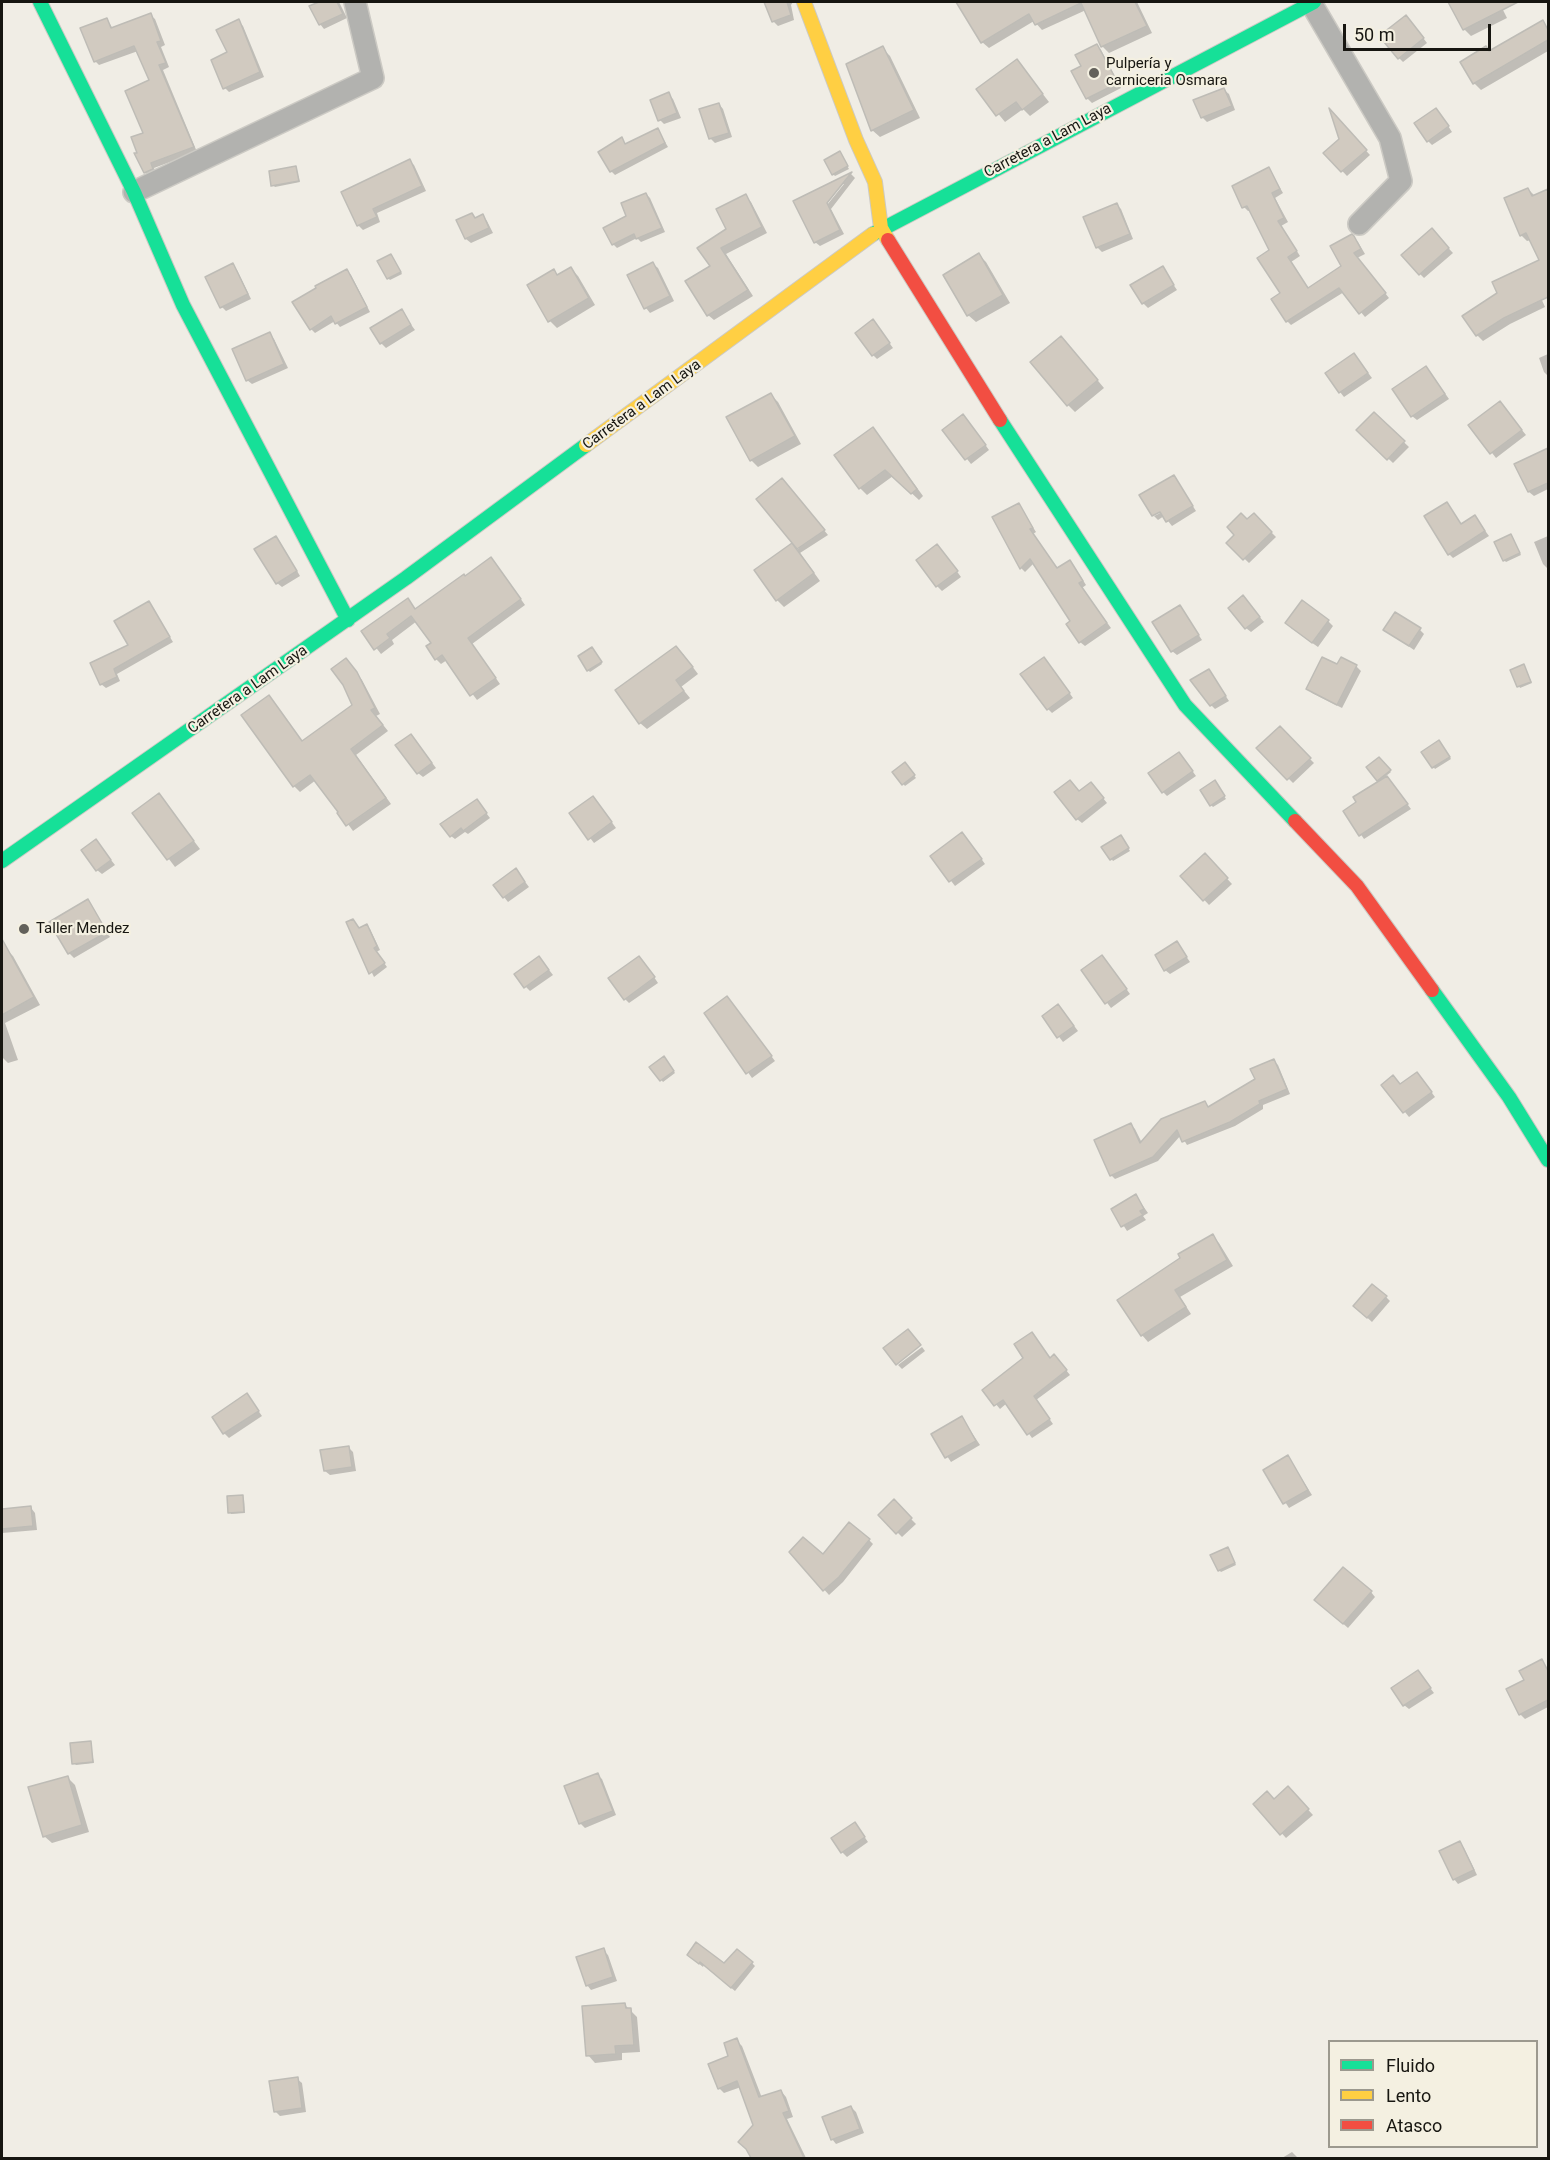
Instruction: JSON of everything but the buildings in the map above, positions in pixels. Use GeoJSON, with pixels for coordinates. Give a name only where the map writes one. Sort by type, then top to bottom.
{"type":"FeatureCollection","features":[{"type":"Feature","properties":{"kind":"street"},"geometry":{"type":"LineString","coordinates":[[40,2],[134,192],[183,305],[348,620]]}},
{"type":"Feature","properties":{"kind":"street"},"geometry":{"type":"LineString","coordinates":[[134,192],[373,78],[355,2]]}},
{"type":"Feature","properties":{"kind":"street"},"geometry":{"type":"LineString","coordinates":[[804,2],[856,140],[875,182],[882,228],[1004,427],[1185,705],[1357,886],[1509,1097],[1548,1160]]}},
{"type":"Feature","properties":{"kind":"street"},"geometry":{"type":"LineString","coordinates":[[1312,2],[1390,138],[1401,181],[1359,224]]}},
{"type":"Feature","properties":{"kind":"street","name":"Carretera a Lam Laya"},"geometry":{"type":"LineString","coordinates":[[2,861],[348,620],[882,228],[1312,2]]}},
{"type":"Feature","properties":{"kind":"traffic: fast"},"geometry":{"type":"LineString","coordinates":[[40,2],[134,192],[183,305],[348,620]]}},
{"type":"Feature","properties":{"kind":"traffic: fast"},"geometry":{"type":"LineString","coordinates":[[873,234],[1314,2]]}},
{"type":"Feature","properties":{"kind":"traffic: fast"},"geometry":{"type":"LineString","coordinates":[[1000,420],[1185,705],[1295,821]]}},
{"type":"Feature","properties":{"kind":"traffic: fast"},"geometry":{"type":"LineString","coordinates":[[2,861],[406,578],[586,445]]}},
{"type":"Feature","properties":{"kind":"traffic: fast"},"geometry":{"type":"LineString","coordinates":[[1432,990],[1509,1097],[1548,1160]]}},
{"type":"Feature","properties":{"kind":"traffic: slow"},"geometry":{"type":"LineString","coordinates":[[804,2],[856,140],[875,182],[881,228],[888,240]]}},
{"type":"Feature","properties":{"kind":"traffic: slow"},"geometry":{"type":"LineString","coordinates":[[586,445],[873,234]]}},
{"type":"Feature","properties":{"kind":"traffic: jam"},"geometry":{"type":"LineString","coordinates":[[888,240],[1000,420]]}},
{"type":"Feature","properties":{"kind":"traffic: jam"},"geometry":{"type":"LineString","coordinates":[[1295,821],[1357,886],[1432,990]]}},
{"type":"Feature","properties":{"kind":"place","name":"Pulpería y carniceria Osmara"},"geometry":{"type":"Point","coordinates":[1094,73]}},
{"type":"Feature","properties":{"kind":"place","name":"Taller Mendez"},"geometry":{"type":"Point","coordinates":[24,929]}}]}
